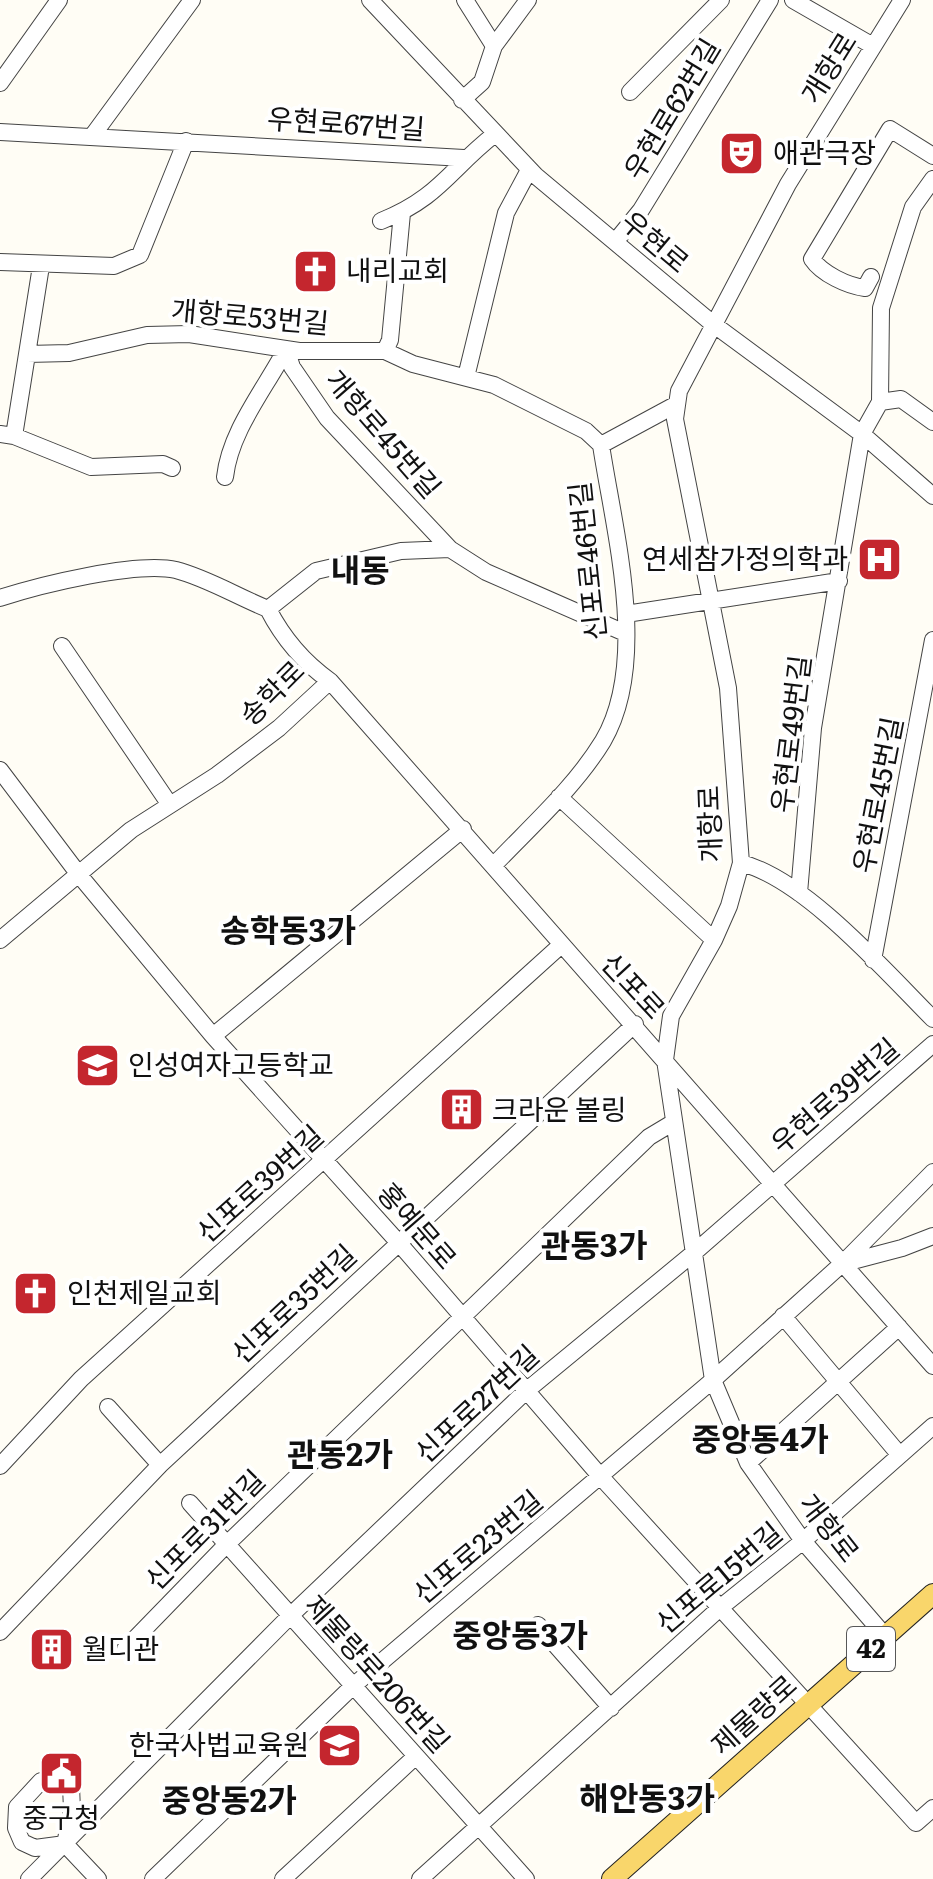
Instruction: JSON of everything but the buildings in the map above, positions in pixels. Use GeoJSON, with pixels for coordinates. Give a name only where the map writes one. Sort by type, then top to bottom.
{"type":"FeatureCollection","features":[{"type":"Feature","properties":{"kind":"main road","name":"제물량로"},"geometry":{"type":"LineString","coordinates":[[612,1879],[933,1594]]}},
{"type":"Feature","properties":{"kind":"street"},"geometry":{"type":"LineString","coordinates":[[0,83],[59,0]]}},
{"type":"Feature","properties":{"kind":"street"},"geometry":{"type":"LineString","coordinates":[[93,135],[192,0]]}},
{"type":"Feature","properties":{"kind":"street","name":"우현로"},"geometry":{"type":"LineString","coordinates":[[370,0],[529,170],[713,324],[862,434],[933,496]]}},
{"type":"Feature","properties":{"kind":"street"},"geometry":{"type":"LineString","coordinates":[[465,0],[494,46]]}},
{"type":"Feature","properties":{"kind":"street"},"geometry":{"type":"LineString","coordinates":[[462,100],[482,82],[494,46],[528,0]]}},
{"type":"Feature","properties":{"kind":"street"},"geometry":{"type":"LineString","coordinates":[[630,92],[721,0]]}},
{"type":"Feature","properties":{"kind":"street","name":"우현로62번길"},"geometry":{"type":"LineString","coordinates":[[615,242],[641,210],[770,0]]}},
{"type":"Feature","properties":{"kind":"street"},"geometry":{"type":"LineString","coordinates":[[793,0],[873,46]]}},
{"type":"Feature","properties":{"kind":"street","name":"개항로"},"geometry":{"type":"LineString","coordinates":[[885,1636],[803,1541],[748,1463],[713,1380],[665,1060],[671,1016],[714,940],[729,906],[741,863],[728,688],[675,419],[679,391],[788,184],[902,0]]}},
{"type":"Feature","properties":{"kind":"street"},"geometry":{"type":"LineString","coordinates":[[871,277],[865,288],[857,287],[824,271],[812,259],[890,129],[933,156]]}},
{"type":"Feature","properties":{"kind":"street","name":"우현로67번길"},"geometry":{"type":"LineString","coordinates":[[0,132],[464,158]]}},
{"type":"Feature","properties":{"kind":"street"},"geometry":{"type":"LineString","coordinates":[[381,221],[425,200],[450,179],[464,158],[495,134]]}},
{"type":"Feature","properties":{"kind":"street"},"geometry":{"type":"LineString","coordinates":[[0,262],[41,266],[114,266],[140,255],[186,141]]}},
{"type":"Feature","properties":{"kind":"street"},"geometry":{"type":"LineString","coordinates":[[466,377],[506,213],[529,170]]}},
{"type":"Feature","properties":{"kind":"street"},"geometry":{"type":"LineString","coordinates":[[862,434],[880,402],[881,308],[913,207],[933,179]]}},
{"type":"Feature","properties":{"kind":"street"},"geometry":{"type":"LineString","coordinates":[[385,351],[390,340],[402,213]]}},
{"type":"Feature","properties":{"kind":"street"},"geometry":{"type":"LineString","coordinates":[[41,266],[27,354],[7,435],[91,467],[163,464],[172,468]]}},
{"type":"Feature","properties":{"kind":"street","name":"개항로53번길"},"geometry":{"type":"LineString","coordinates":[[27,354],[69,353],[147,335],[189,334],[286,349],[385,351],[413,364],[494,385],[586,431],[601,445]]}},
{"type":"Feature","properties":{"kind":"street"},"geometry":{"type":"LineString","coordinates":[[225,477],[227,460],[242,427],[286,349]]}},
{"type":"Feature","properties":{"kind":"street","name":"개항로45번길"},"geometry":{"type":"LineString","coordinates":[[286,349],[292,367],[327,418],[450,549],[486,572],[625,633]]}},
{"type":"Feature","properties":{"kind":"street"},"geometry":{"type":"LineString","coordinates":[[880,402],[901,399],[933,422]]}},
{"type":"Feature","properties":{"kind":"street"},"geometry":{"type":"LineString","coordinates":[[601,445],[677,404]]}},
{"type":"Feature","properties":{"kind":"street","name":"우현로49번길"},"geometry":{"type":"LineString","coordinates":[[799,893],[813,728],[862,434]]}},
{"type":"Feature","properties":{"kind":"street","name":"신포로46번길"},"geometry":{"type":"LineString","coordinates":[[494,865],[559,797],[603,741],[615,712],[622,683],[626,614],[601,445]]}},
{"type":"Feature","properties":{"kind":"street"},"geometry":{"type":"LineString","coordinates":[[0,598],[38,587],[152,569],[176,570],[268,609],[316,571],[401,551],[450,549]]}},
{"type":"Feature","properties":{"kind":"street"},"geometry":{"type":"LineString","coordinates":[[626,614],[839,581]]}},
{"type":"Feature","properties":{"kind":"street","name":"송학로"},"geometry":{"type":"LineString","coordinates":[[0,940],[80,876],[131,830],[279,728],[330,681],[313,669],[280,632],[268,609]]}},
{"type":"Feature","properties":{"kind":"street","name":"우현로45번길"},"geometry":{"type":"LineString","coordinates":[[873,960],[933,640]]}},
{"type":"Feature","properties":{"kind":"street"},"geometry":{"type":"LineString","coordinates":[[62,646],[170,805]]}},
{"type":"Feature","properties":{"kind":"street","name":"신포로"},"geometry":{"type":"LineString","coordinates":[[330,681],[463,829],[560,946],[635,1024],[772,1186],[933,1366]]}},
{"type":"Feature","properties":{"kind":"street","name":"홍예문로"},"geometry":{"type":"LineString","coordinates":[[0,770],[80,876],[213,1036],[398,1242],[601,1477],[916,1823],[933,1808]]}},
{"type":"Feature","properties":{"kind":"street"},"geometry":{"type":"LineString","coordinates":[[559,797],[714,940]]}},
{"type":"Feature","properties":{"kind":"street"},"geometry":{"type":"LineString","coordinates":[[213,1036],[463,829]]}},
{"type":"Feature","properties":{"kind":"street"},"geometry":{"type":"LineString","coordinates":[[741,863],[756,867],[799,893],[933,1019]]}},
{"type":"Feature","properties":{"kind":"street","name":"신포로39번길"},"geometry":{"type":"LineString","coordinates":[[0,1466],[81,1379],[560,946]]}},
{"type":"Feature","properties":{"kind":"street","name":"신포로35번길"},"geometry":{"type":"LineString","coordinates":[[0,1632],[160,1465],[635,1024]]}},
{"type":"Feature","properties":{"kind":"street","name":"우현로39번길"},"geometry":{"type":"LineString","coordinates":[[772,1186],[933,1044]]}},
{"type":"Feature","properties":{"kind":"street","name":"신포로31번길"},"geometry":{"type":"LineString","coordinates":[[125,1649],[227,1544],[461,1317],[649,1137],[674,1122]]}},
{"type":"Feature","properties":{"kind":"street","name":"신포로23번길"},"geometry":{"type":"LineString","coordinates":[[153,1879],[353,1686],[713,1380],[843,1263],[933,1172]]}},
{"type":"Feature","properties":{"kind":"street","name":"신포로27번길"},"geometry":{"type":"LineString","coordinates":[[29,1879],[290,1616],[526,1391],[772,1186]]}},
{"type":"Feature","properties":{"kind":"street"},"geometry":{"type":"LineString","coordinates":[[843,1263],[902,1248],[933,1236]]}},
{"type":"Feature","properties":{"kind":"street"},"geometry":{"type":"LineString","coordinates":[[783,1316],[898,1453]]}},
{"type":"Feature","properties":{"kind":"street"},"geometry":{"type":"LineString","coordinates":[[748,1463],[899,1327]]}},
{"type":"Feature","properties":{"kind":"street"},"geometry":{"type":"LineString","coordinates":[[108,1407],[160,1465]]}},
{"type":"Feature","properties":{"kind":"street","name":"신포로15번길"},"geometry":{"type":"LineString","coordinates":[[420,1879],[721,1607],[803,1541],[898,1453],[933,1426]]}},
{"type":"Feature","properties":{"kind":"street","name":"제물량로206번길"},"geometry":{"type":"LineString","coordinates":[[190,1503],[526,1879]]}},
{"type":"Feature","properties":{"kind":"street"},"geometry":{"type":"LineString","coordinates":[[538,1625],[611,1708]]}},
{"type":"Feature","properties":{"kind":"street"},"geometry":{"type":"LineString","coordinates":[[283,1879],[416,1756]]}},
{"type":"Feature","properties":{"kind":"street"},"geometry":{"type":"LineString","coordinates":[[57,1778],[71,1786],[72,1810],[65,1844],[35,1848],[22,1842],[16,1828],[17,1807],[41,1781],[57,1778]]}},
{"type":"Feature","properties":{"kind":"street"},"geometry":{"type":"LineString","coordinates":[[65,1844],[98,1879]]}},
{"type":"Feature","properties":{"kind":"place","name":"애관극장"},"geometry":{"type":"Point","coordinates":[742,153]}},
{"type":"Feature","properties":{"kind":"place","name":"내리교회"},"geometry":{"type":"Point","coordinates":[315,271]}},
{"type":"Feature","properties":{"kind":"place","name":"연세참가정의학과"},"geometry":{"type":"Point","coordinates":[879,559]}},
{"type":"Feature","properties":{"kind":"place","name":"인성여자고등학교"},"geometry":{"type":"Point","coordinates":[97,1065]}},
{"type":"Feature","properties":{"kind":"place","name":"크라운 볼링"},"geometry":{"type":"Point","coordinates":[461,1110]}},
{"type":"Feature","properties":{"kind":"place","name":"인천제일교회"},"geometry":{"type":"Point","coordinates":[36,1293]}},
{"type":"Feature","properties":{"kind":"place","name":"월디관"},"geometry":{"type":"Point","coordinates":[51,1649]}},
{"type":"Feature","properties":{"kind":"place","name":"한국사법교육원"},"geometry":{"type":"Point","coordinates":[340,1745]}},
{"type":"Feature","properties":{"kind":"place","name":"중구청"},"geometry":{"type":"Point","coordinates":[61,1773]}},
{"type":"Feature","properties":{"kind":"district","name":"내동"},"geometry":{"type":"Point","coordinates":[360,571]}},
{"type":"Feature","properties":{"kind":"district","name":"송학동3가"},"geometry":{"type":"Point","coordinates":[288,931]}},
{"type":"Feature","properties":{"kind":"district","name":"관동3가"},"geometry":{"type":"Point","coordinates":[594,1246]}},
{"type":"Feature","properties":{"kind":"district","name":"중앙동4가"},"geometry":{"type":"Point","coordinates":[760,1440]}},
{"type":"Feature","properties":{"kind":"district","name":"관동2가"},"geometry":{"type":"Point","coordinates":[340,1455]}},
{"type":"Feature","properties":{"kind":"district","name":"중앙동3가"},"geometry":{"type":"Point","coordinates":[520,1636]}},
{"type":"Feature","properties":{"kind":"district","name":"해안동3가"},"geometry":{"type":"Point","coordinates":[647,1799]}},
{"type":"Feature","properties":{"kind":"district","name":"중앙동2가"},"geometry":{"type":"Point","coordinates":[229,1801]}}]}
